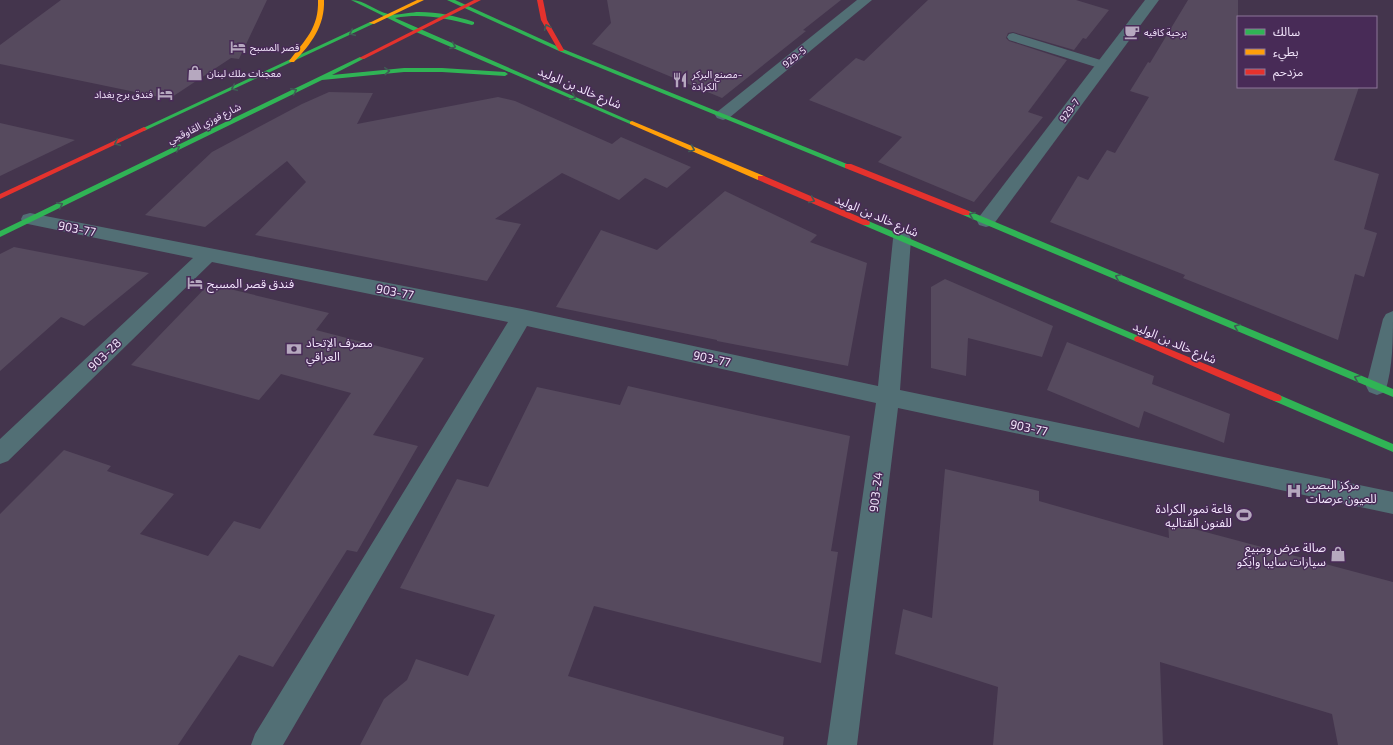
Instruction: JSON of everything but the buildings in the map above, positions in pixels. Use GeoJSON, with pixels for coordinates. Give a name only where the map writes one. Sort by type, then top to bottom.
{"type":"FeatureCollection","features":[{"type":"Feature","properties":{"kind":"main road"},"geometry":{"type":"LineString","coordinates":[[292,61],[308,42],[320,23],[323,6],[321,0]]}},
{"type":"Feature","properties":{"kind":"main road","name":"شارع خالد بن الوليد"},"geometry":{"type":"LineString","coordinates":[[354,0],[418,31],[1393,448]]}},
{"type":"Feature","properties":{"kind":"main road"},"geometry":{"type":"LineString","coordinates":[[394,0],[465,7]]}},
{"type":"Feature","properties":{"kind":"main road"},"geometry":{"type":"LineString","coordinates":[[450,0],[561,50],[986,221],[1385,390]]}},
{"type":"Feature","properties":{"kind":"main road","name":"شارع فوزي القاوقجي"},"geometry":{"type":"LineString","coordinates":[[0,234],[418,31],[478,0]]}},
{"type":"Feature","properties":{"kind":"main road"},"geometry":{"type":"LineString","coordinates":[[540,0],[543,18],[550,34],[561,50]]}},
{"type":"Feature","properties":{"kind":"main road"},"geometry":{"type":"LineString","coordinates":[[388,17],[418,2]]}},
{"type":"Feature","properties":{"kind":"main road"},"geometry":{"type":"LineString","coordinates":[[388,17],[409,12],[430,12],[450,15],[479,25]]}},
{"type":"Feature","properties":{"kind":"main road","name":"شارع فوزي القاوقجي"},"geometry":{"type":"LineString","coordinates":[[0,197],[388,17]]}},
{"type":"Feature","properties":{"kind":"main road"},"geometry":{"type":"LineString","coordinates":[[494,30],[561,50]]}},
{"type":"Feature","properties":{"kind":"main road"},"geometry":{"type":"LineString","coordinates":[[321,78],[404,70],[442,70],[521,75]]}},
{"type":"Feature","properties":{"kind":"street","name":"929-5"},"geometry":{"type":"LineString","coordinates":[[723,115],[865,0]]}},
{"type":"Feature","properties":{"kind":"street","name":"929-7"},"geometry":{"type":"LineString","coordinates":[[986,221],[1152,0]]}},
{"type":"Feature","properties":{"kind":"street","name":"903-77"},"geometry":{"type":"LineString","coordinates":[[30,219],[522,317],[888,397],[1393,504]]}},
{"type":"Feature","properties":{"kind":"street","name":"903-24"},"geometry":{"type":"LineString","coordinates":[[842,745],[888,397],[902,239]]}},
{"type":"Feature","properties":{"kind":"street","name":"903-28"},"geometry":{"type":"LineString","coordinates":[[0,454],[209,254]]}},
{"type":"Feature","properties":{"kind":"street"},"geometry":{"type":"LineString","coordinates":[[266,745],[522,317]]}},
{"type":"Feature","properties":{"kind":"street"},"geometry":{"type":"LineString","coordinates":[[1385,390],[1393,319]]}},
{"type":"Feature","properties":{"kind":"lane"},"geometry":{"type":"LineString","coordinates":[[1013,37],[1103,65]]}},
{"type":"Feature","properties":{"kind":"traffic: fast"},"geometry":{"type":"LineString","coordinates":[[354,0],[418,31],[632,123]]}},
{"type":"Feature","properties":{"kind":"traffic: fast"},"geometry":{"type":"LineString","coordinates":[[450,0],[561,50],[848,166]]}},
{"type":"Feature","properties":{"kind":"traffic: fast"},"geometry":{"type":"LineString","coordinates":[[388,17],[410,14],[430,14],[451,17],[472,23]]}},
{"type":"Feature","properties":{"kind":"traffic: fast"},"geometry":{"type":"LineString","coordinates":[[144,129],[372,23]]}},
{"type":"Feature","properties":{"kind":"traffic: fast"},"geometry":{"type":"LineString","coordinates":[[0,234],[362,58]]}},
{"type":"Feature","properties":{"kind":"traffic: fast"},"geometry":{"type":"LineString","coordinates":[[321,78],[404,70],[442,70],[505,74]]}},
{"type":"Feature","properties":{"kind":"traffic: fast"},"geometry":{"type":"LineString","coordinates":[[966,213],[1393,393]]}},
{"type":"Feature","properties":{"kind":"traffic: fast"},"geometry":{"type":"LineString","coordinates":[[866,223],[1138,339]]}},
{"type":"Feature","properties":{"kind":"traffic: fast"},"geometry":{"type":"LineString","coordinates":[[1277,398],[1393,448]]}},
{"type":"Feature","properties":{"kind":"traffic: slow"},"geometry":{"type":"LineString","coordinates":[[292,61],[314,33],[320,18],[321,0]]}},
{"type":"Feature","properties":{"kind":"traffic: slow"},"geometry":{"type":"LineString","coordinates":[[372,23],[421,0]]}},
{"type":"Feature","properties":{"kind":"traffic: slow"},"geometry":{"type":"LineString","coordinates":[[632,123],[761,178]]}},
{"type":"Feature","properties":{"kind":"traffic: jam"},"geometry":{"type":"LineString","coordinates":[[362,58],[478,0]]}},
{"type":"Feature","properties":{"kind":"traffic: jam"},"geometry":{"type":"LineString","coordinates":[[540,0],[544,20],[561,50]]}},
{"type":"Feature","properties":{"kind":"traffic: jam"},"geometry":{"type":"LineString","coordinates":[[0,197],[144,129]]}},
{"type":"Feature","properties":{"kind":"traffic: jam"},"geometry":{"type":"LineString","coordinates":[[848,166],[966,213]]}},
{"type":"Feature","properties":{"kind":"traffic: jam"},"geometry":{"type":"LineString","coordinates":[[761,178],[866,223]]}},
{"type":"Feature","properties":{"kind":"traffic: jam"},"geometry":{"type":"LineString","coordinates":[[1138,339],[1277,398]]}},
{"type":"Feature","properties":{"kind":"place","name":"برحية كافيه"},"geometry":{"type":"Point","coordinates":[1132,32]}},
{"type":"Feature","properties":{"kind":"place","name":"قصر المسبح"},"geometry":{"type":"Point","coordinates":[238,47]}},
{"type":"Feature","properties":{"kind":"place","name":"معجنات ملك لبنان"},"geometry":{"type":"Point","coordinates":[195,73]}},
{"type":"Feature","properties":{"kind":"place","name":"مصنع البركر- الكرادة"},"geometry":{"type":"Point","coordinates":[680,80]}},
{"type":"Feature","properties":{"kind":"place","name":"فندق برج بغداد"},"geometry":{"type":"Point","coordinates":[165,94]}},
{"type":"Feature","properties":{"kind":"place","name":"فندق قصر المسبح"},"geometry":{"type":"Point","coordinates":[195,283]}},
{"type":"Feature","properties":{"kind":"place","name":"مصرف الإتحاد العراقي"},"geometry":{"type":"Point","coordinates":[294,349]}},
{"type":"Feature","properties":{"kind":"place","name":"مركز البصير للعيون عرصات"},"geometry":{"type":"Point","coordinates":[1294,491]}},
{"type":"Feature","properties":{"kind":"place","name":"قاعة نمور الكرادة للفنون القتاليه"},"geometry":{"type":"Point","coordinates":[1244,515]}},
{"type":"Feature","properties":{"kind":"place","name":"صالة عرض ومبيع سيارات سايبا وايكو"},"geometry":{"type":"Point","coordinates":[1338,554]}}]}
